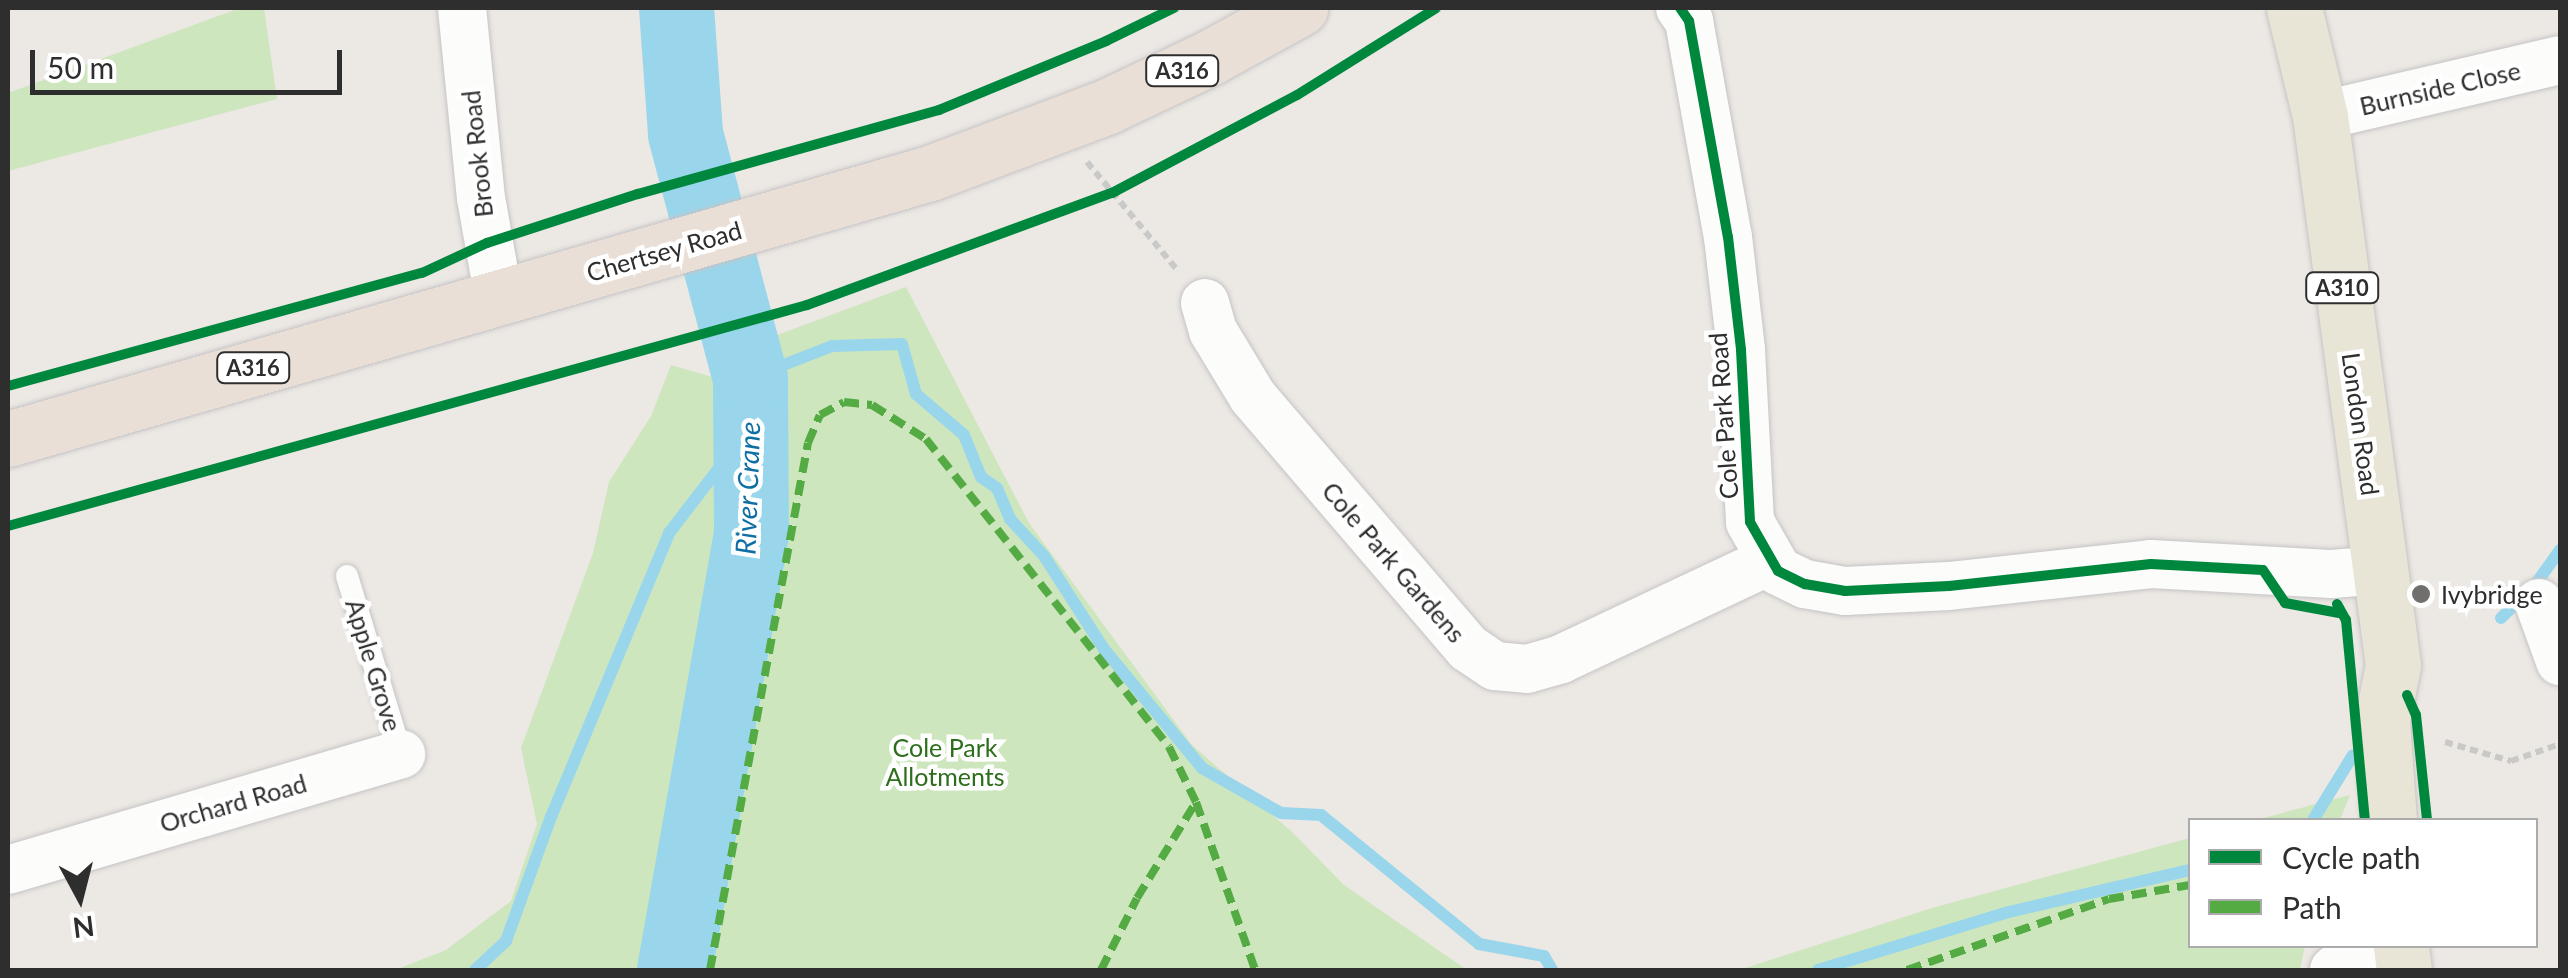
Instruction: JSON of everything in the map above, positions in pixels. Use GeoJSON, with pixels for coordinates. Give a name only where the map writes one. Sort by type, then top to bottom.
{"type":"FeatureCollection","features":[{"type":"Feature","properties":{"kind":"highway","name":"Chertsey Road"},"geometry":{"type":"LineString","coordinates":[[8,438],[930,174],[1060,127],[1211,57],[1300,8]]}},
{"type":"Feature","properties":{"kind":"main road","name":"London Road"},"geometry":{"type":"LineString","coordinates":[[2294,8],[2320,116],[2392,665]]}},
{"type":"Feature","properties":{"kind":"main road","name":"A310"},"geometry":{"type":"LineString","coordinates":[[2389,818],[2382,721],[2392,665]]}},
{"type":"Feature","properties":{"kind":"main road","name":"A310"},"geometry":{"type":"LineString","coordinates":[[2392,665],[2416,715],[2427,818]]}},
{"type":"Feature","properties":{"kind":"street","name":"Brook Road"},"geometry":{"type":"LineString","coordinates":[[462,8],[481,198],[499,298]]}},
{"type":"Feature","properties":{"kind":"street","name":"Cole Park Road"},"geometry":{"type":"LineString","coordinates":[[1680,8],[1689,22],[1728,236],[1741,350],[1750,522],[1769,562]]}},
{"type":"Feature","properties":{"kind":"street","name":"Burnside Close"},"geometry":{"type":"LineString","coordinates":[[2320,116],[2560,60]]}},
{"type":"Feature","properties":{"kind":"street","name":"Cole Park Gardens"},"geometry":{"type":"LineString","coordinates":[[1205,303],[1214,331],[1254,397],[1468,648],[1495,666],[1528,669],[1561,659],[1769,562]]}},
{"type":"Feature","properties":{"kind":"street"},"geometry":{"type":"LineString","coordinates":[[1769,562],[1804,584],[1845,591],[1949,586],[2151,564],[2332,574],[2381,570]]}},
{"type":"Feature","properties":{"kind":"street"},"geometry":{"type":"LineString","coordinates":[[2539,604],[2560,662]]}},
{"type":"Feature","properties":{"kind":"street","name":"Orchard Road"},"geometry":{"type":"LineString","coordinates":[[8,870],[401,754]]}},
{"type":"Feature","properties":{"kind":"street"},"geometry":{"type":"LineString","coordinates":[[2334,970],[2363,948]]}},
{"type":"Feature","properties":{"kind":"lane","name":"Apple Grove"},"geometry":{"type":"LineString","coordinates":[[347,576],[401,754]]}},
{"type":"Feature","properties":{"kind":"path"},"geometry":{"type":"LineString","coordinates":[[1060,127],[1205,303]]}},
{"type":"Feature","properties":{"kind":"path"},"geometry":{"type":"LineString","coordinates":[[1094,200],[1129,184]]}},
{"type":"Feature","properties":{"kind":"path"},"geometry":{"type":"LineString","coordinates":[[2445,742],[2511,761],[2560,744]]}},
{"type":"Feature","properties":{"kind":"green space"},"geometry":{"type":"Polygon","coordinates":[[[240,8],[264,8],[277,99],[8,171],[8,93],[240,8]]]}},
{"type":"Feature","properties":{"kind":"green space","name":"Cole Park Allotments"},"geometry":{"type":"Polygon","coordinates":[[[906,287],[1029,523],[1192,745],[1292,832],[1344,885],[1467,970],[697,970],[770,535],[675,836],[650,970],[395,970],[446,950],[511,901],[537,824],[521,748],[593,553],[609,482],[651,416],[671,365],[771,394],[769,338],[906,287]]]}},
{"type":"Feature","properties":{"kind":"green space"},"geometry":{"type":"Polygon","coordinates":[[[2350,795],[2341,818],[2263,818],[2350,795]]]}},
{"type":"Feature","properties":{"kind":"green space"},"geometry":{"type":"Polygon","coordinates":[[[2188,839],[2188,948],[2305,948],[2300,970],[1739,970],[1932,908],[2188,839]]]}},
{"type":"Feature","properties":{"kind":"waterway","name":"River Crane"},"geometry":{"type":"LineString","coordinates":[[674,970],[751,532],[750,378],[685,133],[676,8]]}},
{"type":"Feature","properties":{"kind":"waterway"},"geometry":{"type":"LineString","coordinates":[[750,378],[832,346],[902,344],[916,394],[964,435],[981,477],[997,488],[1010,519],[1044,556],[1104,649],[1202,768],[1281,813],[1321,815],[1479,944],[1544,956],[1552,970]]}},
{"type":"Feature","properties":{"kind":"waterway"},"geometry":{"type":"LineString","coordinates":[[475,970],[506,941],[551,817],[669,533],[719,468],[750,448]]}},
{"type":"Feature","properties":{"kind":"waterway"},"geometry":{"type":"LineString","coordinates":[[2501,618],[2535,585],[2560,550]]}},
{"type":"Feature","properties":{"kind":"waterway"},"geometry":{"type":"LineString","coordinates":[[2314,818],[2353,755]]}},
{"type":"Feature","properties":{"kind":"waterway"},"geometry":{"type":"LineString","coordinates":[[1818,970],[2009,912],[2188,870]]}},
{"type":"Feature","properties":{"kind":"marked path"},"geometry":{"type":"LineString","coordinates":[[710,970],[808,443],[820,415],[844,402],[872,405],[926,439],[1169,747],[1196,802],[1255,970]]}},
{"type":"Feature","properties":{"kind":"marked path"},"geometry":{"type":"LineString","coordinates":[[1101,970],[1137,898],[1196,802]]}},
{"type":"Feature","properties":{"kind":"marked path"},"geometry":{"type":"LineString","coordinates":[[1907,970],[2109,899],[2188,885]]}},
{"type":"Feature","properties":{"kind":"cycle path"},"geometry":{"type":"LineString","coordinates":[[8,386],[422,273],[487,243],[638,194],[939,110],[1106,41],[1174,8]]}},
{"type":"Feature","properties":{"kind":"cycle path"},"geometry":{"type":"LineString","coordinates":[[8,526],[807,305],[1112,193],[1297,95],[1436,8]]}},
{"type":"Feature","properties":{"kind":"cycle path"},"geometry":{"type":"LineString","coordinates":[[1680,8],[1689,21],[1728,237],[1741,350],[1750,522],[1778,571],[1805,584],[1845,591],[1949,586],[2151,564],[2263,570],[2285,603],[2339,613]]}},
{"type":"Feature","properties":{"kind":"cycle path"},"geometry":{"type":"LineString","coordinates":[[2337,604],[2346,620],[2365,818]]}},
{"type":"Feature","properties":{"kind":"cycle path"},"geometry":{"type":"LineString","coordinates":[[2407,695],[2416,715],[2427,818]]}},
{"type":"Feature","properties":{"kind":"place","name":"Ivybridge"},"geometry":{"type":"Point","coordinates":[2421,594]}}]}
